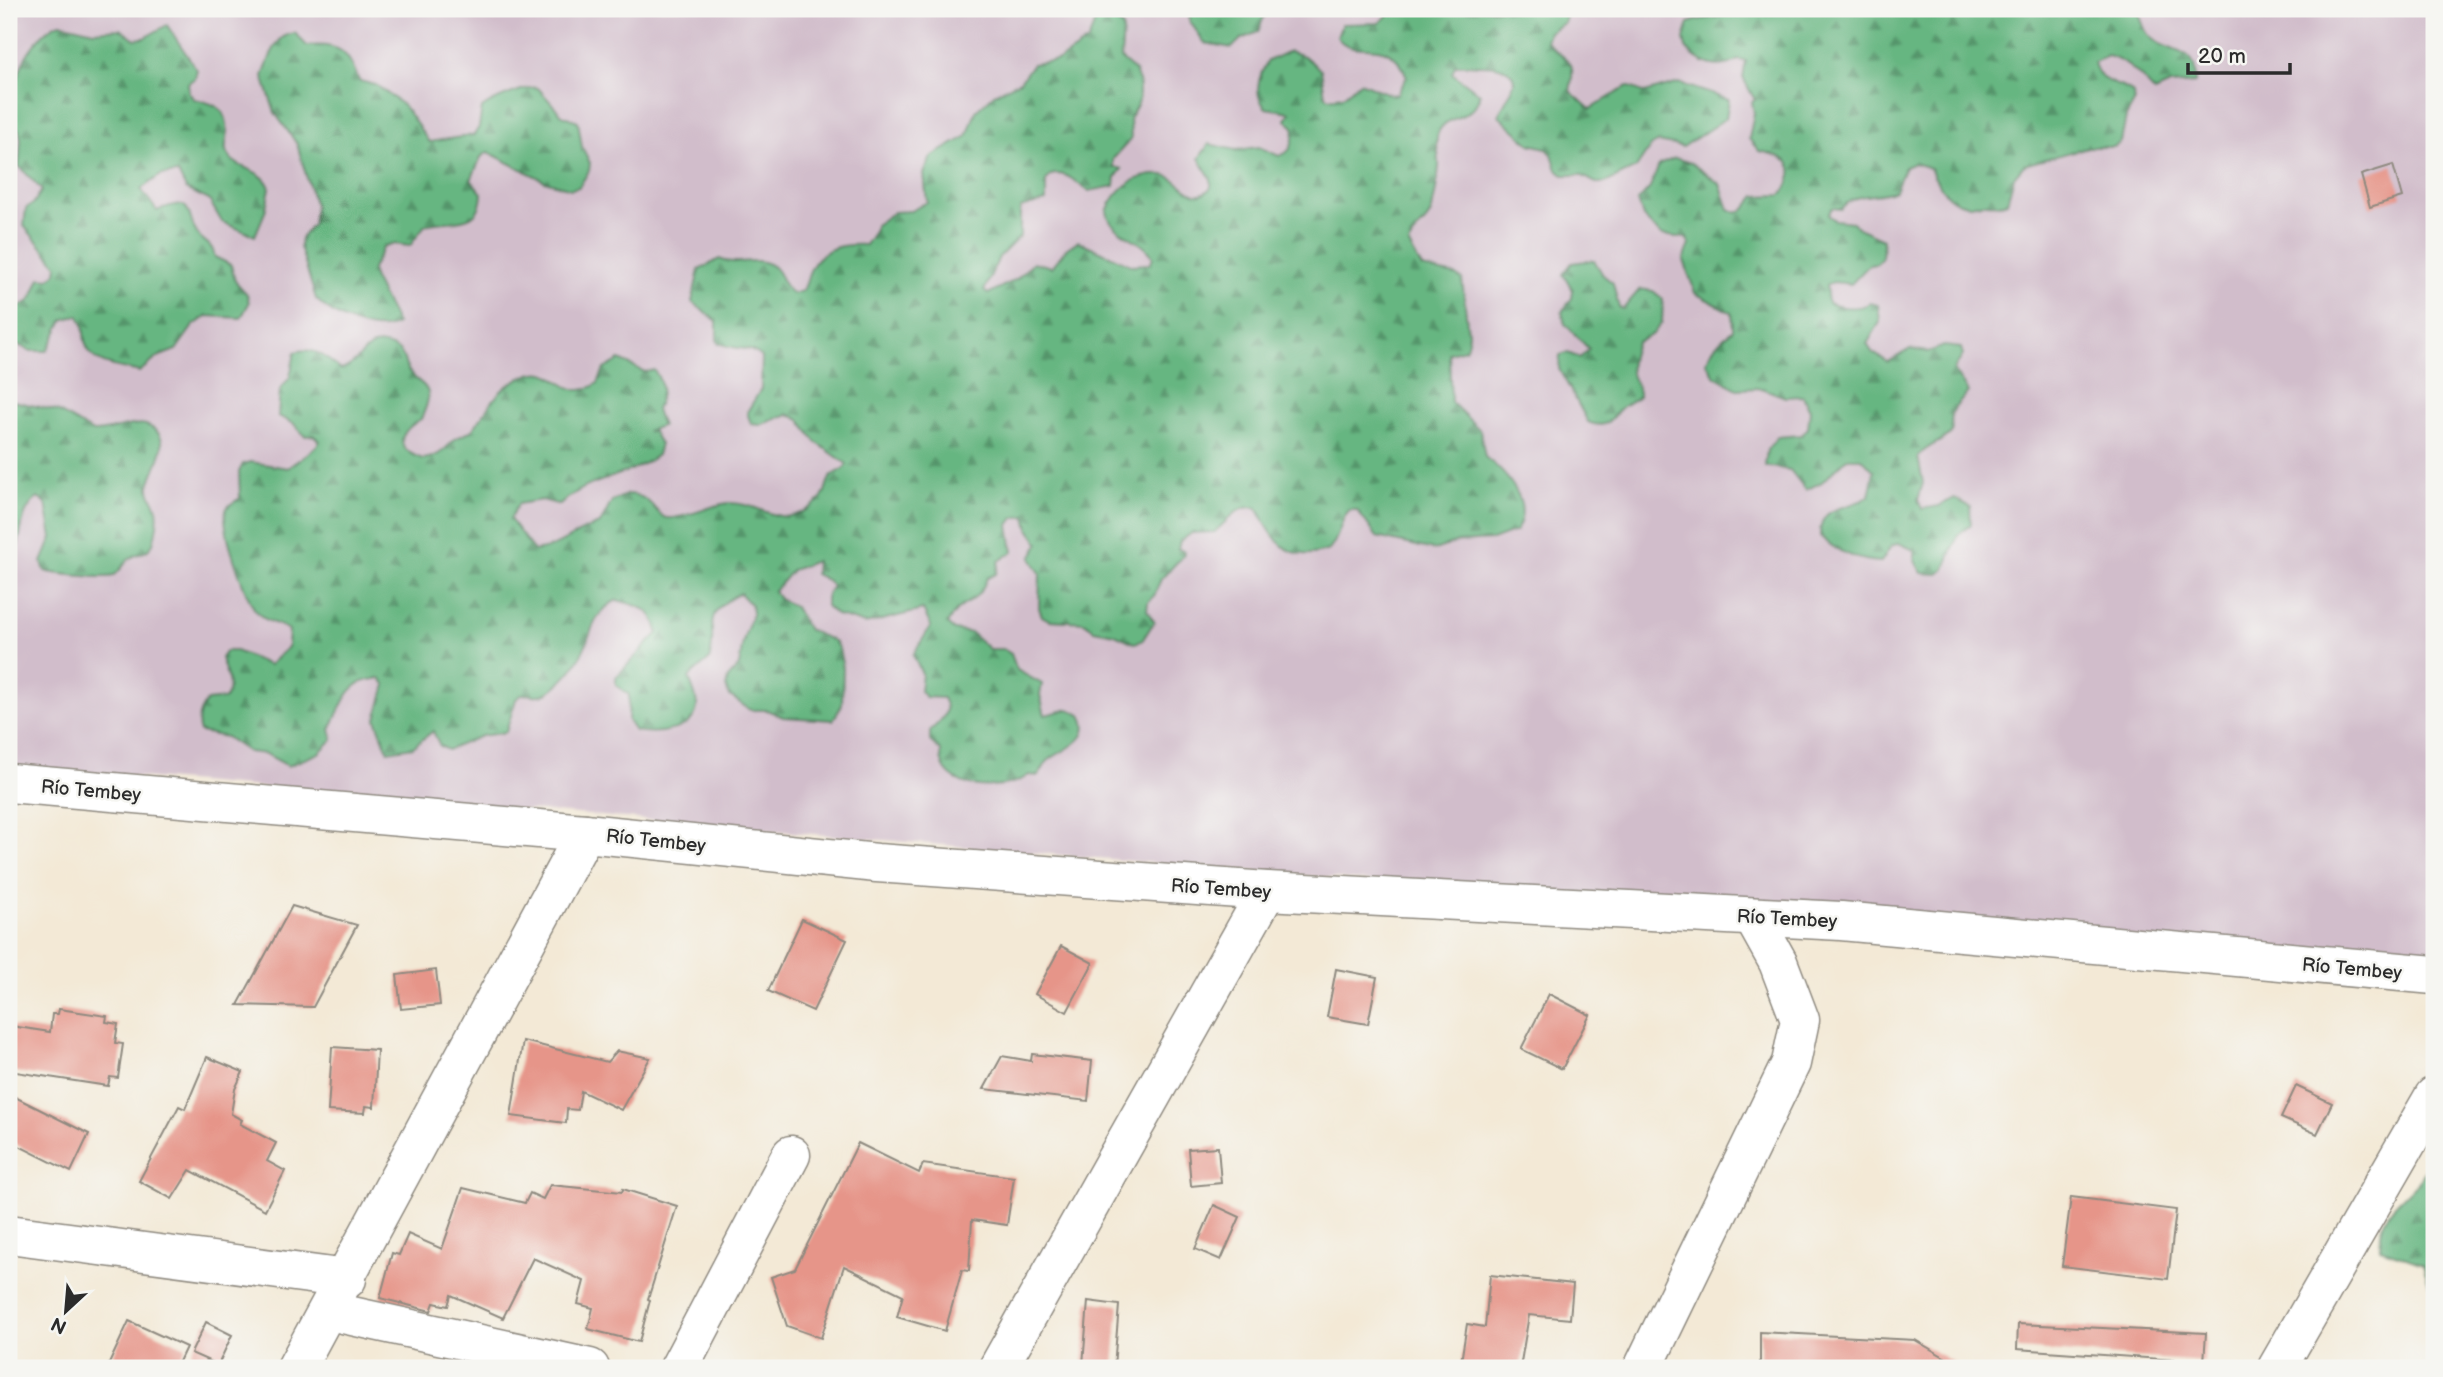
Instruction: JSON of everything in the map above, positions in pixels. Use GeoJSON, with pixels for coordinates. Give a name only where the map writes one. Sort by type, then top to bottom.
{"type":"FeatureCollection","features":[{"type":"Feature","properties":{"kind":"street","name":"Río Tembey"},"geometry":{"type":"LineString","coordinates":[[10,794],[585,833],[877,863],[1267,891],[1841,921],[2434,975]]}},
{"type":"Feature","properties":{"kind":"street"},"geometry":{"type":"LineString","coordinates":[[296,1368],[338,1295],[585,833]]}},
{"type":"Feature","properties":{"kind":"street"},"geometry":{"type":"LineString","coordinates":[[998,1368],[1267,891]]}},
{"type":"Feature","properties":{"kind":"street"},"geometry":{"type":"LineString","coordinates":[[1643,1368],[1791,1063],[1800,1020],[1778,962],[1753,917]]}},
{"type":"Feature","properties":{"kind":"street"},"geometry":{"type":"LineString","coordinates":[[2277,1368],[2434,1096]]}},
{"type":"Feature","properties":{"kind":"street"},"geometry":{"type":"LineString","coordinates":[[679,1368],[791,1155]]}},
{"type":"Feature","properties":{"kind":"street"},"geometry":{"type":"LineString","coordinates":[[9,1234],[338,1295],[590,1368]]}},
{"type":"Feature","properties":{"kind":"shaded area"},"geometry":{"type":"Polygon","coordinates":[[[9,9],[2434,9],[2434,971],[9,766],[9,9]]]}},
{"type":"Feature","properties":{"kind":"green space"},"geometry":{"type":"Polygon","coordinates":[[[1189,9],[1266,11],[1258,32],[1241,39],[1232,48],[1205,43],[1190,22],[1189,9]]]}},
{"type":"Feature","properties":{"kind":"green space"},"geometry":{"type":"Polygon","coordinates":[[[1386,9],[1568,9],[1564,23],[1549,32],[1546,41],[1569,61],[1572,71],[1570,91],[1590,109],[1628,86],[1645,93],[1679,83],[1729,100],[1726,118],[1683,147],[1658,142],[1650,147],[1636,168],[1605,183],[1596,183],[1581,175],[1564,175],[1557,170],[1552,154],[1546,148],[1530,144],[1499,116],[1513,86],[1513,78],[1509,72],[1493,66],[1455,65],[1452,73],[1480,94],[1472,109],[1447,122],[1438,133],[1439,166],[1432,210],[1428,219],[1413,235],[1409,245],[1422,268],[1462,279],[1469,341],[1465,349],[1449,353],[1451,402],[1480,430],[1485,457],[1515,489],[1522,509],[1516,531],[1492,540],[1458,542],[1434,550],[1377,537],[1357,510],[1349,510],[1329,550],[1302,554],[1292,552],[1276,539],[1257,508],[1245,508],[1234,514],[1215,532],[1192,533],[1180,541],[1178,549],[1184,551],[1183,556],[1161,579],[1154,596],[1148,602],[1147,610],[1154,622],[1142,641],[1134,643],[1115,634],[1094,630],[1084,622],[1049,620],[1042,616],[1039,608],[1040,573],[1031,558],[1039,543],[1029,529],[1026,516],[1014,518],[1009,525],[1013,552],[999,561],[996,574],[987,578],[978,594],[957,610],[947,624],[954,630],[971,633],[989,649],[1003,649],[1011,654],[1017,670],[1042,684],[1040,695],[1045,715],[1069,709],[1081,715],[1085,724],[1080,739],[1047,762],[1038,776],[1029,775],[1005,785],[975,786],[961,782],[950,775],[943,765],[941,751],[930,741],[930,731],[944,717],[946,708],[943,698],[925,697],[920,691],[922,674],[913,655],[931,626],[923,610],[865,624],[836,615],[826,606],[826,597],[832,586],[815,574],[816,561],[792,570],[774,591],[779,599],[795,607],[808,630],[834,641],[839,649],[843,668],[842,705],[833,720],[783,717],[767,710],[750,710],[729,695],[726,687],[728,678],[739,666],[743,641],[752,614],[751,605],[740,593],[726,601],[714,616],[709,660],[689,677],[697,702],[695,714],[690,721],[673,730],[635,731],[628,721],[629,695],[616,685],[616,677],[658,633],[653,618],[645,609],[617,600],[601,612],[579,659],[562,681],[544,694],[523,694],[516,699],[506,732],[481,736],[448,750],[440,746],[433,731],[413,747],[388,751],[376,719],[386,685],[381,679],[361,683],[354,688],[343,702],[330,730],[333,739],[319,753],[288,766],[266,754],[248,752],[226,737],[200,732],[198,719],[204,704],[207,701],[225,699],[228,694],[228,679],[221,658],[226,651],[236,651],[269,665],[288,647],[289,630],[263,618],[252,604],[234,560],[225,516],[228,507],[240,498],[239,472],[243,464],[251,462],[288,468],[320,441],[313,435],[305,436],[293,423],[278,416],[280,390],[290,377],[295,352],[315,352],[341,370],[350,366],[372,346],[379,344],[400,351],[411,374],[428,391],[421,419],[407,430],[402,440],[407,450],[423,459],[437,455],[456,438],[471,431],[496,396],[519,378],[540,372],[577,390],[587,389],[598,383],[604,369],[620,360],[645,372],[654,370],[661,385],[656,410],[662,426],[647,431],[653,432],[660,444],[657,455],[633,469],[582,489],[560,505],[542,500],[518,504],[510,519],[534,551],[553,546],[600,524],[612,501],[628,494],[643,498],[667,518],[729,503],[754,507],[783,517],[794,516],[822,499],[831,477],[847,464],[816,442],[800,420],[788,414],[760,425],[751,424],[747,412],[761,389],[762,357],[752,351],[717,342],[717,321],[692,302],[699,270],[719,259],[763,262],[777,270],[793,294],[802,291],[811,268],[823,254],[843,246],[865,245],[875,230],[875,225],[894,212],[911,211],[927,202],[924,174],[931,157],[967,136],[976,111],[994,94],[1020,81],[1033,64],[1059,60],[1088,41],[1095,22],[1103,17],[1117,21],[1123,28],[1121,59],[1135,71],[1139,82],[1139,101],[1130,118],[1131,139],[1113,159],[1113,167],[1122,169],[1116,177],[1115,186],[1089,191],[1067,176],[1051,175],[1046,181],[1046,201],[1020,208],[1020,236],[999,257],[984,291],[988,294],[1017,279],[1033,262],[1052,267],[1066,249],[1078,241],[1131,265],[1150,264],[1153,257],[1148,250],[1120,231],[1109,219],[1107,211],[1116,195],[1129,183],[1154,175],[1170,177],[1193,193],[1205,193],[1211,187],[1211,179],[1199,158],[1209,144],[1236,150],[1259,147],[1279,156],[1288,152],[1292,145],[1294,127],[1286,120],[1290,112],[1266,108],[1259,97],[1258,85],[1268,61],[1289,51],[1304,56],[1321,70],[1325,95],[1329,98],[1343,96],[1360,82],[1391,95],[1397,94],[1407,77],[1400,63],[1391,54],[1382,50],[1353,47],[1344,44],[1337,37],[1342,24],[1379,23],[1387,16],[1386,9]]]}},
{"type":"Feature","properties":{"kind":"green space"},"geometry":{"type":"Polygon","coordinates":[[[1739,9],[2136,9],[2151,38],[2182,53],[2193,63],[2195,83],[2170,85],[2155,92],[2134,70],[2122,62],[2108,56],[2094,62],[2099,75],[2104,79],[2132,92],[2135,101],[2126,117],[2121,142],[2114,147],[2088,147],[2024,165],[2014,177],[2007,202],[1962,204],[1945,192],[1930,168],[1914,163],[1905,167],[1895,190],[1853,199],[1841,209],[1832,208],[1828,215],[1835,220],[1853,222],[1858,228],[1883,239],[1882,257],[1877,264],[1869,265],[1851,284],[1833,282],[1826,286],[1828,303],[1833,305],[1878,305],[1880,322],[1867,344],[1872,352],[1888,362],[1910,349],[1928,352],[1944,346],[1961,348],[1963,355],[1954,370],[1968,392],[1952,412],[1952,432],[1918,457],[1923,483],[1918,500],[1922,509],[1939,506],[1954,498],[1970,507],[1971,524],[1958,535],[1945,569],[1938,574],[1922,573],[1914,559],[1914,550],[1899,543],[1891,546],[1881,562],[1848,555],[1820,536],[1821,525],[1830,512],[1869,496],[1874,471],[1862,458],[1847,458],[1822,482],[1806,490],[1790,470],[1765,466],[1767,450],[1777,437],[1802,435],[1808,428],[1810,410],[1803,396],[1785,397],[1762,388],[1737,389],[1715,376],[1706,362],[1714,347],[1733,329],[1732,313],[1695,293],[1684,260],[1690,244],[1686,238],[1661,235],[1643,217],[1638,201],[1650,188],[1659,165],[1675,158],[1691,163],[1720,184],[1729,209],[1737,213],[1745,209],[1756,196],[1782,195],[1788,185],[1791,176],[1789,164],[1778,156],[1759,151],[1749,139],[1754,113],[1752,102],[1755,100],[1743,78],[1746,61],[1738,60],[1717,66],[1703,62],[1686,48],[1684,39],[1689,23],[1725,16],[1739,9]]]}},
{"type":"Feature","properties":{"kind":"green space"},"geometry":{"type":"Polygon","coordinates":[[[60,23],[94,31],[120,29],[135,39],[144,38],[167,25],[197,70],[195,78],[188,83],[189,93],[194,99],[216,106],[227,121],[228,155],[238,164],[262,177],[270,188],[265,212],[255,236],[222,222],[209,200],[186,189],[178,173],[161,175],[141,189],[157,211],[179,204],[188,210],[199,236],[211,247],[215,257],[231,265],[235,281],[247,294],[249,303],[241,318],[207,316],[193,326],[176,350],[160,356],[139,372],[106,364],[93,356],[88,350],[78,315],[63,320],[47,351],[30,351],[9,340],[9,309],[28,302],[40,278],[49,279],[56,273],[57,265],[24,226],[26,208],[33,204],[42,190],[19,166],[21,139],[19,130],[9,117],[9,91],[17,81],[33,46],[43,34],[60,23]]]}},
{"type":"Feature","properties":{"kind":"green space"},"geometry":{"type":"Polygon","coordinates":[[[295,33],[307,46],[328,46],[341,51],[351,62],[359,81],[376,85],[404,106],[429,142],[474,135],[479,127],[482,108],[518,91],[538,88],[562,115],[578,121],[582,147],[590,163],[589,171],[579,187],[571,189],[545,181],[488,152],[481,157],[471,180],[482,193],[476,212],[463,220],[425,225],[410,246],[384,246],[372,269],[373,277],[397,324],[388,327],[366,327],[343,318],[316,299],[300,247],[301,238],[313,224],[315,206],[297,144],[275,113],[263,76],[277,43],[295,33]]]}},
{"type":"Feature","properties":{"kind":"green space"},"geometry":{"type":"Polygon","coordinates":[[[1594,260],[1603,275],[1613,283],[1619,308],[1623,309],[1640,289],[1653,291],[1663,299],[1662,322],[1653,334],[1637,342],[1632,357],[1631,373],[1639,396],[1622,407],[1607,423],[1599,425],[1588,422],[1559,369],[1560,355],[1568,353],[1580,358],[1589,349],[1565,324],[1562,312],[1572,298],[1573,290],[1563,274],[1572,263],[1594,260]]]}},
{"type":"Feature","properties":{"kind":"green space"},"geometry":{"type":"Polygon","coordinates":[[[9,400],[57,411],[93,432],[141,424],[156,430],[161,437],[161,453],[149,486],[158,514],[152,546],[129,559],[113,576],[79,576],[45,571],[42,562],[52,538],[46,503],[38,498],[26,512],[17,546],[9,562],[9,400]]]}},
{"type":"Feature","properties":{"kind":"green space"},"geometry":{"type":"Polygon","coordinates":[[[2434,1144],[2434,1300],[2423,1264],[2381,1249],[2381,1234],[2389,1213],[2426,1170],[2434,1144]]]}},
{"type":"Feature","properties":{"kind":"building"},"geometry":{"type":"Polygon","coordinates":[[[2393,165],[2402,197],[2370,207],[2361,175],[2393,165]]]}},
{"type":"Feature","properties":{"kind":"building"},"geometry":{"type":"Polygon","coordinates":[[[292,906],[357,925],[313,1007],[238,1005],[292,906]]]}},
{"type":"Feature","properties":{"kind":"building"},"geometry":{"type":"Polygon","coordinates":[[[802,919],[847,940],[813,1011],[768,991],[802,919]]]}},
{"type":"Feature","properties":{"kind":"building"},"geometry":{"type":"Polygon","coordinates":[[[1061,946],[1093,963],[1067,1012],[1035,994],[1061,946]]]}},
{"type":"Feature","properties":{"kind":"building"},"geometry":{"type":"Polygon","coordinates":[[[1336,969],[1377,977],[1368,1024],[1327,1017],[1336,969]]]}},
{"type":"Feature","properties":{"kind":"building"},"geometry":{"type":"Polygon","coordinates":[[[436,970],[440,1005],[401,1009],[397,975],[436,970]]]}},
{"type":"Feature","properties":{"kind":"building"},"geometry":{"type":"Polygon","coordinates":[[[1549,994],[1590,1015],[1562,1069],[1521,1049],[1549,994]]]}},
{"type":"Feature","properties":{"kind":"building"},"geometry":{"type":"Polygon","coordinates":[[[59,1009],[107,1016],[106,1022],[118,1024],[115,1043],[123,1044],[118,1078],[110,1077],[108,1086],[9,1071],[11,1026],[50,1032],[52,1014],[58,1014],[59,1009]]]}},
{"type":"Feature","properties":{"kind":"building"},"geometry":{"type":"Polygon","coordinates":[[[523,1041],[607,1062],[617,1051],[650,1058],[621,1110],[581,1091],[578,1110],[567,1109],[566,1123],[511,1116],[523,1041]]]}},
{"type":"Feature","properties":{"kind":"building"},"geometry":{"type":"Polygon","coordinates":[[[332,1047],[377,1050],[374,1107],[366,1106],[365,1113],[328,1111],[332,1047]]]}},
{"type":"Feature","properties":{"kind":"building"},"geometry":{"type":"Polygon","coordinates":[[[1032,1054],[1092,1061],[1088,1101],[984,1089],[1002,1056],[1031,1061],[1032,1054]]]}},
{"type":"Feature","properties":{"kind":"building"},"geometry":{"type":"Polygon","coordinates":[[[207,1057],[243,1072],[235,1089],[231,1114],[242,1120],[240,1124],[276,1143],[267,1161],[285,1171],[265,1210],[190,1170],[172,1199],[139,1181],[179,1106],[185,1109],[207,1057]]]}},
{"type":"Feature","properties":{"kind":"building"},"geometry":{"type":"Polygon","coordinates":[[[2296,1086],[2332,1103],[2317,1134],[2281,1118],[2296,1086]]]}},
{"type":"Feature","properties":{"kind":"building"},"geometry":{"type":"Polygon","coordinates":[[[9,1094],[89,1134],[71,1172],[9,1141],[9,1094]]]}},
{"type":"Feature","properties":{"kind":"building"},"geometry":{"type":"Polygon","coordinates":[[[858,1143],[919,1173],[923,1164],[1014,1177],[1007,1225],[972,1220],[969,1271],[962,1270],[945,1331],[897,1317],[903,1295],[844,1266],[821,1338],[787,1326],[771,1277],[795,1269],[858,1143]]]}},
{"type":"Feature","properties":{"kind":"building"},"geometry":{"type":"Polygon","coordinates":[[[1218,1147],[1221,1183],[1191,1186],[1188,1149],[1218,1147]]]}},
{"type":"Feature","properties":{"kind":"building"},"geometry":{"type":"Polygon","coordinates":[[[550,1185],[622,1192],[623,1189],[677,1206],[648,1299],[650,1300],[639,1342],[588,1329],[593,1308],[578,1304],[584,1281],[533,1258],[503,1318],[451,1295],[448,1306],[434,1303],[431,1311],[380,1298],[392,1253],[399,1255],[408,1234],[442,1249],[463,1188],[525,1203],[530,1193],[543,1199],[550,1185]]]}},
{"type":"Feature","properties":{"kind":"building"},"geometry":{"type":"Polygon","coordinates":[[[2071,1197],[2176,1210],[2168,1279],[2062,1266],[2071,1197]]]}},
{"type":"Feature","properties":{"kind":"building"},"geometry":{"type":"Polygon","coordinates":[[[1214,1205],[1240,1217],[1221,1260],[1195,1249],[1214,1205]]]}},
{"type":"Feature","properties":{"kind":"building"},"geometry":{"type":"Polygon","coordinates":[[[1490,1275],[1573,1284],[1570,1319],[1529,1315],[1520,1368],[1460,1368],[1467,1324],[1485,1327],[1490,1275]]]}},
{"type":"Feature","properties":{"kind":"building"},"geometry":{"type":"Polygon","coordinates":[[[1088,1301],[1119,1305],[1114,1367],[1083,1365],[1088,1301]]]}},
{"type":"Feature","properties":{"kind":"building"},"geometry":{"type":"Polygon","coordinates":[[[129,1321],[186,1347],[176,1368],[107,1368],[129,1321]]]}},
{"type":"Feature","properties":{"kind":"building"},"geometry":{"type":"Polygon","coordinates":[[[206,1322],[232,1335],[218,1365],[191,1353],[206,1322]]]}},
{"type":"Feature","properties":{"kind":"building"},"geometry":{"type":"Polygon","coordinates":[[[2018,1324],[2206,1333],[2204,1362],[2017,1349],[2018,1324]]]}},
{"type":"Feature","properties":{"kind":"building"},"geometry":{"type":"Polygon","coordinates":[[[1760,1332],[1915,1340],[1963,1368],[1760,1366],[1760,1332]]]}}]}
